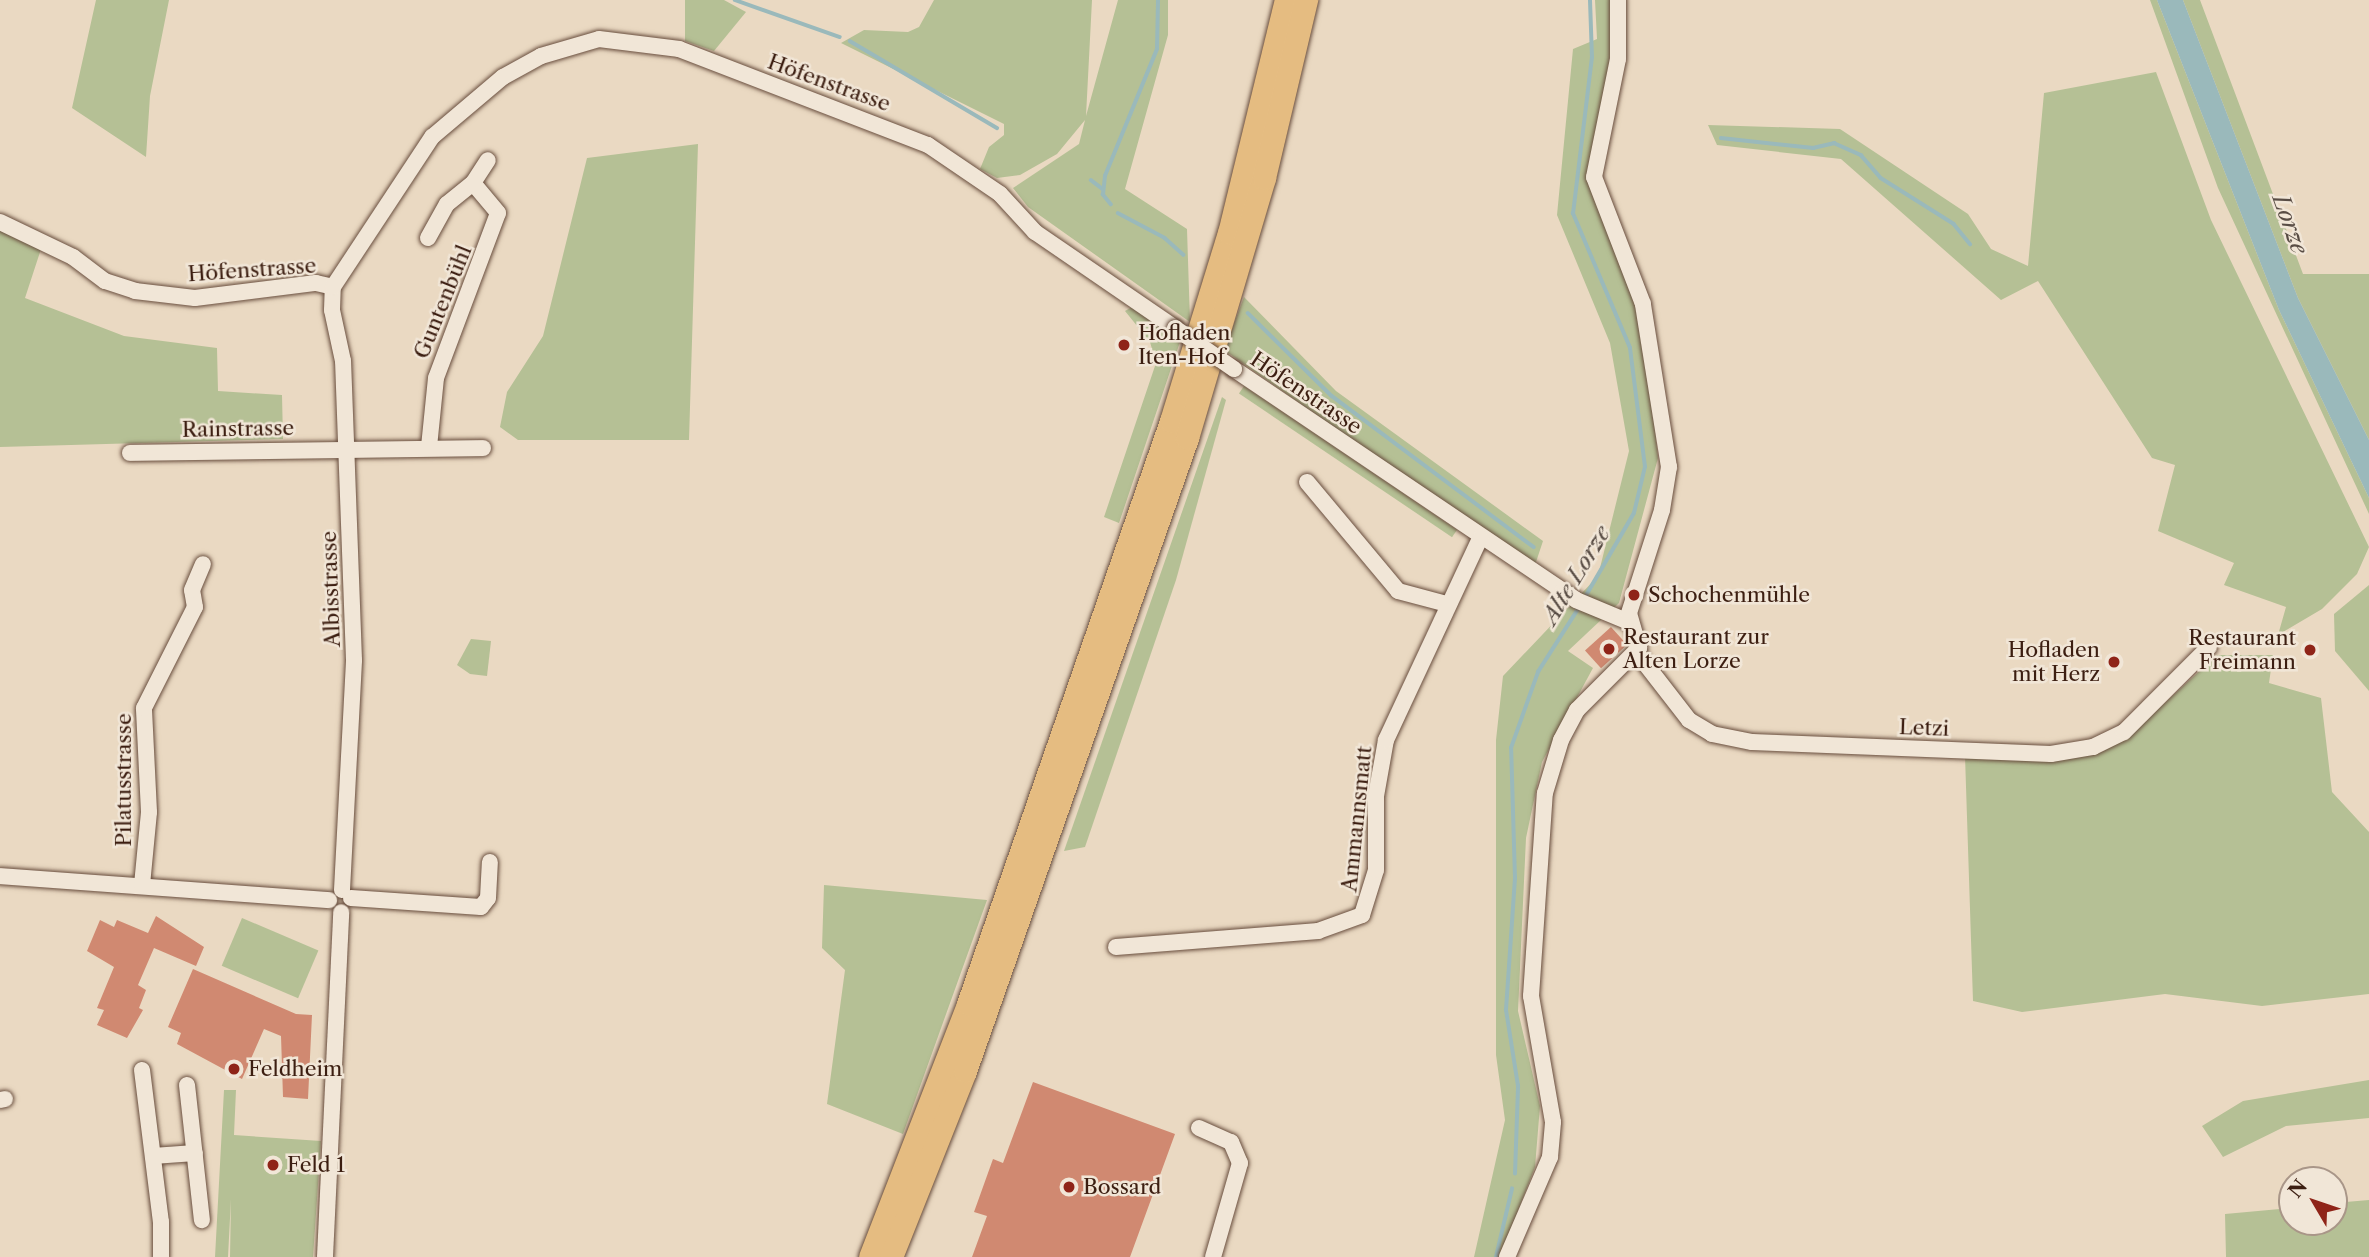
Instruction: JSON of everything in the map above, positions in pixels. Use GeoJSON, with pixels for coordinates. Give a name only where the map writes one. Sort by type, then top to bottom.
{"type":"FeatureCollection","features":[{"type":"Feature","properties":{"kind":"highway"},"geometry":{"type":"LineString","coordinates":[[870,1257],[963,1015],[1167,433],[1229,233],[1286,0]]}},
{"type":"Feature","properties":{"kind":"highway"},"geometry":{"type":"LineString","coordinates":[[891,1257],[965,1071],[1187,438],[1264,178],[1306,0]]}},
{"type":"Feature","properties":{"kind":"street"},"geometry":{"type":"LineString","coordinates":[[1507,1257],[1549,1157],[1553,1122],[1531,996],[1545,793],[1561,740],[1577,710],[1637,653],[1639,640],[1629,622],[1670,467],[1643,304],[1594,177],[1618,59],[1618,0]]}},
{"type":"Feature","properties":{"kind":"street","name":"Höfenstrasse"},"geometry":{"type":"LineString","coordinates":[[0,222],[73,257],[105,281],[135,291],[195,298],[316,283],[333,287],[358,257],[412,166],[463,108],[541,56],[599,39],[633,39],[679,49],[928,145],[1000,194],[1035,232],[1480,538],[1576,600],[1604,615],[1629,622]]}},
{"type":"Feature","properties":{"kind":"street","name":"Guntenbühl"},"geometry":{"type":"LineString","coordinates":[[428,238],[447,204],[473,183],[488,160]]}},
{"type":"Feature","properties":{"kind":"street","name":"Guntenbühl"},"geometry":{"type":"LineString","coordinates":[[429,447],[436,378],[498,224],[498,213],[473,183]]}},
{"type":"Feature","properties":{"kind":"street","name":"Albisstrasse"},"geometry":{"type":"LineString","coordinates":[[333,287],[348,448],[354,660],[340,896]]}},
{"type":"Feature","properties":{"kind":"street","name":"Rainstrasse"},"geometry":{"type":"LineString","coordinates":[[130,453],[483,448]]}},
{"type":"Feature","properties":{"kind":"street"},"geometry":{"type":"LineString","coordinates":[[1307,482],[1398,592],[1447,604]]}},
{"type":"Feature","properties":{"kind":"street","name":"Ammannsmatt"},"geometry":{"type":"LineString","coordinates":[[1116,947],[1318,931],[1362,915],[1376,870],[1376,796],[1386,740],[1480,538]]}},
{"type":"Feature","properties":{"kind":"street","name":"Pilatusstrasse"},"geometry":{"type":"LineString","coordinates":[[142,886],[149,813],[144,708],[195,607],[191,590],[203,564]]}},
{"type":"Feature","properties":{"kind":"street","name":"Letzi"},"geometry":{"type":"LineString","coordinates":[[1637,653],[1689,720],[1712,734],[1752,741],[2051,754],[2093,747],[2124,732],[2209,647]]}},
{"type":"Feature","properties":{"kind":"street"},"geometry":{"type":"LineString","coordinates":[[0,876],[481,907],[488,898],[490,862]]}},
{"type":"Feature","properties":{"kind":"street"},"geometry":{"type":"LineString","coordinates":[[325,1257],[340,896]]}},
{"type":"Feature","properties":{"kind":"street"},"geometry":{"type":"LineString","coordinates":[[142,1070],[153,1156],[161,1257]]}},
{"type":"Feature","properties":{"kind":"street"},"geometry":{"type":"LineString","coordinates":[[187,1085],[202,1220]]}},
{"type":"Feature","properties":{"kind":"street"},"geometry":{"type":"LineString","coordinates":[[1199,1128],[1231,1142],[1240,1163],[1213,1257]]}},
{"type":"Feature","properties":{"kind":"street"},"geometry":{"type":"LineString","coordinates":[[153,1156],[195,1153]]}},
{"type":"Feature","properties":{"kind":"green space"},"geometry":{"type":"Polygon","coordinates":[[[96,0],[169,0],[150,96],[146,157],[72,108],[96,0]]]}},
{"type":"Feature","properties":{"kind":"green space"},"geometry":{"type":"Polygon","coordinates":[[[685,0],[724,0],[746,12],[714,51],[685,41],[685,0]]]}},
{"type":"Feature","properties":{"kind":"green space"},"geometry":{"type":"Polygon","coordinates":[[[934,0],[1092,0],[1086,116],[1118,0],[1168,0],[1168,35],[1125,189],[1187,229],[1190,322],[1028,207],[1013,188],[1079,144],[1085,120],[1057,154],[1020,175],[997,178],[980,169],[989,147],[1004,135],[1004,124],[841,43],[864,30],[908,32],[919,27],[934,0]]]}},
{"type":"Feature","properties":{"kind":"green space"},"geometry":{"type":"Polygon","coordinates":[[[1595,0],[1612,0],[1614,14],[1603,122],[1588,176],[1643,320],[1658,458],[1619,603],[1568,651],[1593,668],[1542,762],[1526,838],[1518,1011],[1540,1106],[1535,1167],[1500,1257],[1474,1257],[1505,1120],[1496,1055],[1496,740],[1503,676],[1598,576],[1629,451],[1610,343],[1557,215],[1573,49],[1597,39],[1595,0]]]}},
{"type":"Feature","properties":{"kind":"green space"},"geometry":{"type":"Polygon","coordinates":[[[2150,0],[2157,0],[2279,310],[2369,498],[2369,514],[2218,188],[2150,0]]]}},
{"type":"Feature","properties":{"kind":"green space"},"geometry":{"type":"Polygon","coordinates":[[[2183,0],[2200,0],[2303,274],[2369,274],[2369,440],[2298,298],[2183,0]]]}},
{"type":"Feature","properties":{"kind":"green space"},"geometry":{"type":"Polygon","coordinates":[[[2156,72],[2211,220],[2369,547],[2357,574],[2322,609],[2278,635],[2286,607],[2224,585],[2234,563],[2158,531],[2175,465],[2152,458],[2038,281],[2001,300],[1841,159],[1717,145],[1708,125],[1840,129],[1968,214],[1991,249],[2028,266],[2044,93],[2156,72]]]}},
{"type":"Feature","properties":{"kind":"green space"},"geometry":{"type":"Polygon","coordinates":[[[698,144],[689,440],[518,440],[500,427],[507,392],[543,336],[587,158],[698,144]]]}},
{"type":"Feature","properties":{"kind":"green space"},"geometry":{"type":"Polygon","coordinates":[[[0,224],[42,246],[25,298],[124,336],[217,348],[218,391],[282,395],[283,439],[0,447],[0,224]]]}},
{"type":"Feature","properties":{"kind":"green space"},"geometry":{"type":"Polygon","coordinates":[[[1244,297],[1336,391],[1543,541],[1534,568],[1224,350],[1244,297]]]}},
{"type":"Feature","properties":{"kind":"green space"},"geometry":{"type":"Polygon","coordinates":[[[1132,307],[1180,342],[1119,523],[1104,517],[1156,363],[1150,342],[1125,311],[1132,307]]]}},
{"type":"Feature","properties":{"kind":"green space"},"geometry":{"type":"Polygon","coordinates":[[[1244,386],[1457,530],[1452,537],[1239,393],[1244,386]]]}},
{"type":"Feature","properties":{"kind":"green space"},"geometry":{"type":"Polygon","coordinates":[[[1222,397],[1226,400],[1176,580],[1085,847],[1064,851],[1222,397]]]}},
{"type":"Feature","properties":{"kind":"green space"},"geometry":{"type":"Polygon","coordinates":[[[2369,585],[2369,691],[2335,651],[2334,614],[2369,585]]]}},
{"type":"Feature","properties":{"kind":"green space"},"geometry":{"type":"Polygon","coordinates":[[[471,639],[491,641],[487,676],[470,674],[457,665],[471,639]]]}},
{"type":"Feature","properties":{"kind":"green space"},"geometry":{"type":"Polygon","coordinates":[[[2217,655],[2273,655],[2269,683],[2321,698],[2332,792],[2369,832],[2369,994],[2262,1006],[2165,994],[2022,1012],[1973,1001],[1965,756],[2052,761],[2131,734],[2217,655]]]}},
{"type":"Feature","properties":{"kind":"green space"},"geometry":{"type":"Polygon","coordinates":[[[824,885],[987,900],[903,1134],[827,1104],[845,970],[822,948],[824,885]]]}},
{"type":"Feature","properties":{"kind":"green space"},"geometry":{"type":"Polygon","coordinates":[[[242,918],[318,950],[298,998],[222,966],[242,918]]]}},
{"type":"Feature","properties":{"kind":"green space"},"geometry":{"type":"Polygon","coordinates":[[[2369,1080],[2369,1118],[2286,1126],[2223,1157],[2202,1126],[2243,1101],[2369,1080]]]}},
{"type":"Feature","properties":{"kind":"green space"},"geometry":{"type":"Polygon","coordinates":[[[224,1090],[236,1090],[234,1135],[321,1141],[313,1257],[230,1257],[231,1199],[228,1257],[215,1257],[224,1090]]]}},
{"type":"Feature","properties":{"kind":"green space"},"geometry":{"type":"Polygon","coordinates":[[[2369,1200],[2369,1257],[2226,1257],[2225,1214],[2278,1209],[2278,1236],[2348,1236],[2348,1202],[2369,1200]]]}},
{"type":"Feature","properties":{"kind":"water"},"geometry":{"type":"Polygon","coordinates":[[[2157,0],[2183,0],[2298,298],[2369,440],[2369,498],[2279,310],[2157,0]]]}},
{"type":"Feature","properties":{"kind":"building","name":"Restaurant zur Alten Lorze"},"geometry":{"type":"Polygon","coordinates":[[[1611,627],[1627,645],[1601,668],[1585,650],[1611,627]]]}},
{"type":"Feature","properties":{"kind":"building"},"geometry":{"type":"Polygon","coordinates":[[[156,916],[204,947],[196,966],[154,948],[138,985],[146,990],[139,1008],[143,1010],[127,1038],[97,1025],[104,1010],[97,1008],[114,967],[87,951],[100,920],[114,927],[117,920],[148,933],[156,916]]]}},
{"type":"Feature","properties":{"kind":"building"},"geometry":{"type":"Polygon","coordinates":[[[193,969],[296,1014],[312,1015],[308,1099],[283,1097],[281,1036],[264,1029],[242,1079],[177,1044],[181,1033],[168,1027],[193,969]]]}},
{"type":"Feature","properties":{"kind":"building","name":"Bossard"},"geometry":{"type":"Polygon","coordinates":[[[1033,1082],[1175,1134],[1130,1257],[972,1257],[987,1216],[974,1212],[993,1159],[1003,1163],[1033,1082]]]}},
{"type":"Feature","properties":{"kind":"waterway"},"geometry":{"type":"LineString","coordinates":[[735,0],[840,37]]}},
{"type":"Feature","properties":{"kind":"waterway"},"geometry":{"type":"LineString","coordinates":[[1111,205],[1103,195],[1105,176],[1157,49],[1158,0]]}},
{"type":"Feature","properties":{"kind":"waterway","name":"Alte Lorze"},"geometry":{"type":"LineString","coordinates":[[1584,599],[1634,513],[1645,467],[1630,348],[1573,214],[1592,58],[1590,0]]}},
{"type":"Feature","properties":{"kind":"waterway"},"geometry":{"type":"LineString","coordinates":[[850,41],[997,128]]}},
{"type":"Feature","properties":{"kind":"waterway"},"geometry":{"type":"LineString","coordinates":[[1721,138],[1813,148],[1834,143],[1861,155],[1881,178],[1954,224],[1970,244]]}},
{"type":"Feature","properties":{"kind":"waterway"},"geometry":{"type":"LineString","coordinates":[[1091,180],[1103,189]]}},
{"type":"Feature","properties":{"kind":"waterway"},"geometry":{"type":"LineString","coordinates":[[1118,213],[1165,238],[1184,255]]}},
{"type":"Feature","properties":{"kind":"waterway"},"geometry":{"type":"LineString","coordinates":[[1248,313],[1332,396],[1534,547]]}},
{"type":"Feature","properties":{"kind":"waterway","name":"Alte Lorze"},"geometry":{"type":"LineString","coordinates":[[1515,1174],[1518,1086],[1506,1010],[1515,879],[1511,748],[1538,672],[1580,606]]}},
{"type":"Feature","properties":{"kind":"waterway","name":"Alte Lorze"},"geometry":{"type":"LineString","coordinates":[[1496,1257],[1512,1189]]}},
{"type":"Feature","properties":{"kind":"place","name":"Hofladen Iten-Hof"},"geometry":{"type":"Point","coordinates":[1124,345]}},
{"type":"Feature","properties":{"kind":"place","name":"Schochenmühle"},"geometry":{"type":"Point","coordinates":[1634,595]}},
{"type":"Feature","properties":{"kind":"place","name":"Restaurant zur Alten Lorze"},"geometry":{"type":"Point","coordinates":[1609,649]}},
{"type":"Feature","properties":{"kind":"place","name":"Restaurant Freimann"},"geometry":{"type":"Point","coordinates":[2310,650]}},
{"type":"Feature","properties":{"kind":"place","name":"Hofladen mit Herz"},"geometry":{"type":"Point","coordinates":[2114,662]}},
{"type":"Feature","properties":{"kind":"place","name":"Feldheim"},"geometry":{"type":"Point","coordinates":[234,1069]}},
{"type":"Feature","properties":{"kind":"place","name":"Feld 1"},"geometry":{"type":"Point","coordinates":[273,1165]}},
{"type":"Feature","properties":{"kind":"place","name":"Bossard"},"geometry":{"type":"Point","coordinates":[1069,1187]}},
{"type":"Feature","properties":{"kind":"water label","name":"Lorze"},"geometry":{"type":"Point","coordinates":[2290,224]}}]}
